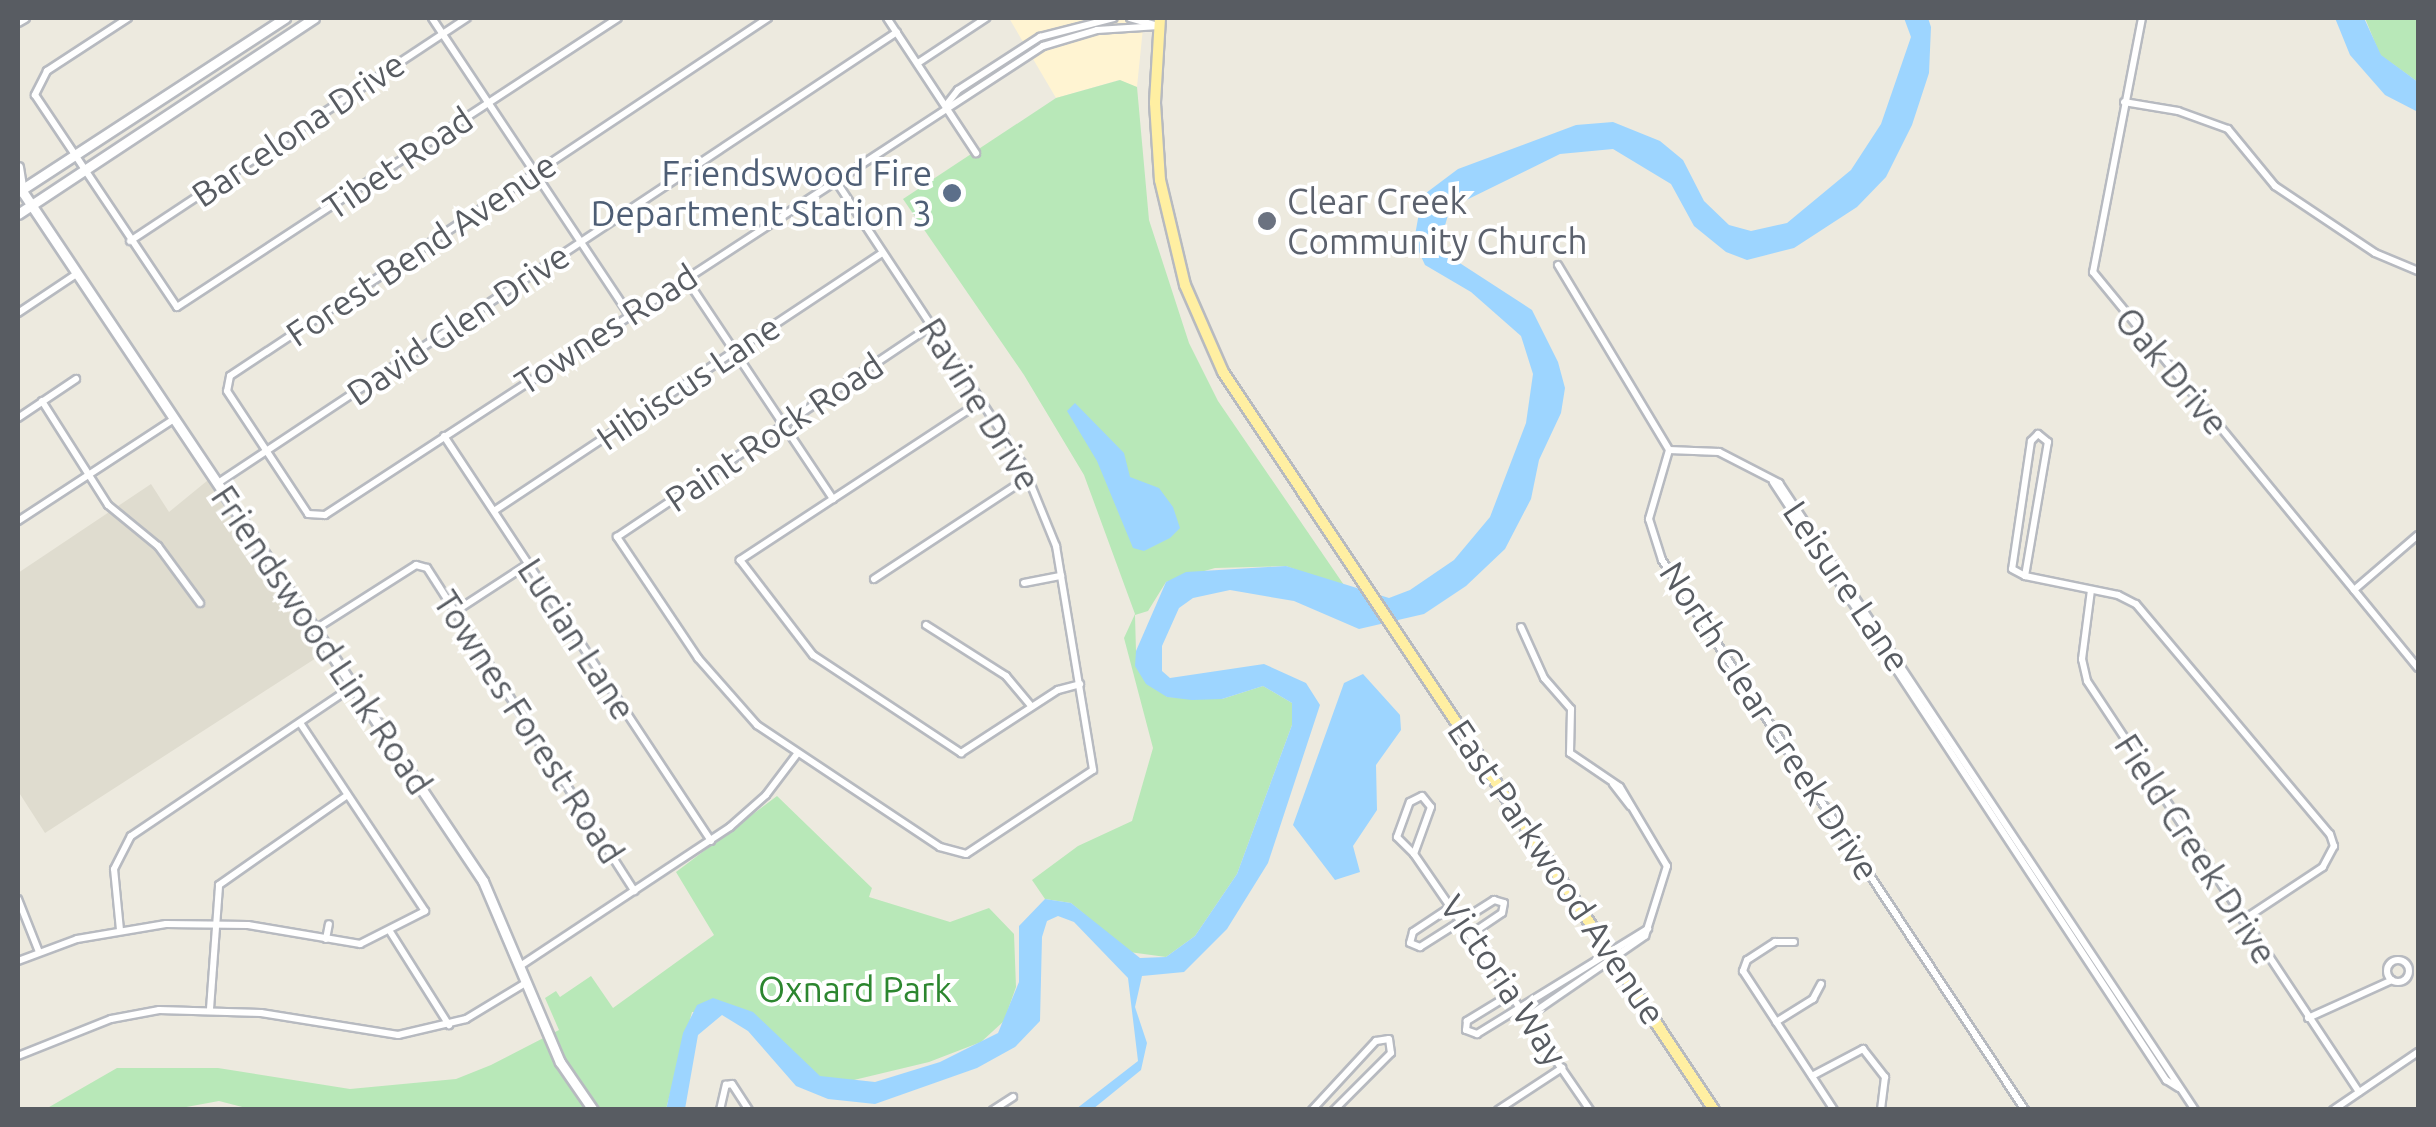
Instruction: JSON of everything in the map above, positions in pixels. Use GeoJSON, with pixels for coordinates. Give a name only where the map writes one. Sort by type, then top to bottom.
{"type":"FeatureCollection","features":[{"type":"Feature","properties":{"kind":"main road"},"geometry":{"type":"LineString","coordinates":[[20,188],[285,18]]}},
{"type":"Feature","properties":{"kind":"main road"},"geometry":{"type":"LineString","coordinates":[[18,214],[314,18]]}},
{"type":"Feature","properties":{"kind":"main road","name":"East Parkwood Avenue"},"geometry":{"type":"LineString","coordinates":[[1160,22],[1157,151],[1186,286],[1230,384],[1714,1110]]}},
{"type":"Feature","properties":{"kind":"main road"},"geometry":{"type":"LineString","coordinates":[[233,52],[240,65]]}},
{"type":"Feature","properties":{"kind":"main road"},"geometry":{"type":"LineString","coordinates":[[161,100],[168,113]]}},
{"type":"Feature","properties":{"kind":"main road","name":"Friendswood Link Road"},"geometry":{"type":"LineString","coordinates":[[18,167],[20,188],[34,203],[483,882],[523,964],[560,1062],[590,1106]]}},
{"type":"Feature","properties":{"kind":"street"},"geometry":{"type":"LineString","coordinates":[[18,22],[24,18]]}},
{"type":"Feature","properties":{"kind":"street"},"geometry":{"type":"LineString","coordinates":[[128,18],[47,71],[36,88],[37,102],[130,241]]}},
{"type":"Feature","properties":{"kind":"street"},"geometry":{"type":"LineString","coordinates":[[432,18],[629,314]]}},
{"type":"Feature","properties":{"kind":"street","name":"Barcelona Drive"},"geometry":{"type":"LineString","coordinates":[[130,241],[467,18]]}},
{"type":"Feature","properties":{"kind":"street","name":"Tibet Road"},"geometry":{"type":"LineString","coordinates":[[130,241],[177,306],[618,18]]}},
{"type":"Feature","properties":{"kind":"street","name":"Forest Bend Avenue"},"geometry":{"type":"LineString","coordinates":[[266,452],[226,384],[768,18]]}},
{"type":"Feature","properties":{"kind":"street"},"geometry":{"type":"LineString","coordinates":[[888,18],[976,153]]}},
{"type":"Feature","properties":{"kind":"street"},"geometry":{"type":"LineString","coordinates":[[918,63],[986,18]]}},
{"type":"Feature","properties":{"kind":"street","name":"Townes Road"},"geometry":{"type":"LineString","coordinates":[[946,105],[958,90],[1040,37],[1114,18]]}},
{"type":"Feature","properties":{"kind":"street"},"geometry":{"type":"LineString","coordinates":[[1130,18],[1160,22]]}},
{"type":"Feature","properties":{"kind":"street","name":"Oak Drive"},"geometry":{"type":"LineString","coordinates":[[2142,18],[2093,272],[2418,668]]}},
{"type":"Feature","properties":{"kind":"street","name":"Townes Road"},"geometry":{"type":"LineString","coordinates":[[266,452],[315,518],[946,105],[1058,39],[1160,22]]}},
{"type":"Feature","properties":{"kind":"street","name":"David Glen Drive"},"geometry":{"type":"LineString","coordinates":[[218,484],[897,32]]}},
{"type":"Feature","properties":{"kind":"street"},"geometry":{"type":"LineString","coordinates":[[2124,102],[2178,110],[2228,129],[2275,186],[2375,253],[2418,272]]}},
{"type":"Feature","properties":{"kind":"street","name":"Ravine Drive"},"geometry":{"type":"LineString","coordinates":[[797,754],[950,852],[966,854],[1093,770],[1061,576],[1030,476],[834,178]]}},
{"type":"Feature","properties":{"kind":"street","name":"Hibiscus Lane"},"geometry":{"type":"LineString","coordinates":[[494,510],[882,253]]}},
{"type":"Feature","properties":{"kind":"street"},"geometry":{"type":"LineString","coordinates":[[1558,264],[1669,450]]}},
{"type":"Feature","properties":{"kind":"street"},"geometry":{"type":"LineString","coordinates":[[18,313],[79,273]]}},
{"type":"Feature","properties":{"kind":"street"},"geometry":{"type":"LineString","coordinates":[[684,277],[833,499]]}},
{"type":"Feature","properties":{"kind":"street","name":"Paint Rock Road"},"geometry":{"type":"LineString","coordinates":[[797,754],[728,696],[617,537],[931,326]]}},
{"type":"Feature","properties":{"kind":"street"},"geometry":{"type":"LineString","coordinates":[[18,418],[76,379]]}},
{"type":"Feature","properties":{"kind":"street"},"geometry":{"type":"LineString","coordinates":[[982,401],[740,560],[789,631],[857,686],[961,754],[1031,706],[1080,684]]}},
{"type":"Feature","properties":{"kind":"street"},"geometry":{"type":"LineString","coordinates":[[42,402],[116,514],[165,553],[200,603]]}},
{"type":"Feature","properties":{"kind":"street"},"geometry":{"type":"LineString","coordinates":[[18,521],[176,418]]}},
{"type":"Feature","properties":{"kind":"street"},"geometry":{"type":"LineString","coordinates":[[2024,576],[2048,442],[2038,434],[2032,439],[2009,563],[2024,576],[2128,599],[2150,618],[2330,834],[2334,846],[2323,867],[2243,920]]}},
{"type":"Feature","properties":{"kind":"street","name":"Lucian Lane"},"geometry":{"type":"LineString","coordinates":[[444,436],[711,841]]}},
{"type":"Feature","properties":{"kind":"street","name":"Leisure Lane"},"geometry":{"type":"LineString","coordinates":[[1669,450],[1719,452],[1773,480],[2166,1080],[2179,1088],[2195,1110]]}},
{"type":"Feature","properties":{"kind":"street","name":"North Clear Creek Drive"},"geometry":{"type":"LineString","coordinates":[[1669,450],[1649,519],[1662,560],[2025,1110]]}},
{"type":"Feature","properties":{"kind":"street"},"geometry":{"type":"LineString","coordinates":[[874,579],[1030,476]]}},
{"type":"Feature","properties":{"kind":"street"},"geometry":{"type":"LineString","coordinates":[[2354,590],[2418,535]]}},
{"type":"Feature","properties":{"kind":"street"},"geometry":{"type":"LineString","coordinates":[[456,612],[528,564]]}},
{"type":"Feature","properties":{"kind":"street","name":"Townes Forest Road"},"geometry":{"type":"LineString","coordinates":[[313,630],[421,565],[456,612],[634,891]]}},
{"type":"Feature","properties":{"kind":"street"},"geometry":{"type":"LineString","coordinates":[[1024,583],[1061,576]]}},
{"type":"Feature","properties":{"kind":"street","name":"Field Creek Drive"},"geometry":{"type":"LineString","coordinates":[[2091,590],[2082,658],[2087,681],[2358,1092]]}},
{"type":"Feature","properties":{"kind":"street"},"geometry":{"type":"LineString","coordinates":[[926,625],[1010,680],[1031,706]]}},
{"type":"Feature","properties":{"kind":"street"},"geometry":{"type":"LineString","coordinates":[[1521,627],[1544,678],[1571,708],[1570,753],[1613,784],[1666,858],[1649,928],[1526,1017]]}},
{"type":"Feature","properties":{"kind":"street"},"geometry":{"type":"LineString","coordinates":[[120,930],[114,869],[130,836],[352,687]]}},
{"type":"Feature","properties":{"kind":"street"},"geometry":{"type":"LineString","coordinates":[[18,960],[120,930],[213,923],[360,944],[391,933],[425,911],[300,723]]}},
{"type":"Feature","properties":{"kind":"street"},"geometry":{"type":"LineString","coordinates":[[523,964],[711,841],[766,795],[797,754]]}},
{"type":"Feature","properties":{"kind":"street"},"geometry":{"type":"LineString","coordinates":[[210,1009],[213,923],[225,876],[346,796]]}},
{"type":"Feature","properties":{"kind":"street"},"geometry":{"type":"LineString","coordinates":[[1419,796],[1431,807],[1414,854],[1397,837],[1410,802],[1419,796]]}},
{"type":"Feature","properties":{"kind":"street","name":"Victoria Way"},"geometry":{"type":"LineString","coordinates":[[1414,854],[1590,1110]]}},
{"type":"Feature","properties":{"kind":"street"},"geometry":{"type":"LineString","coordinates":[[18,899],[39,952]]}},
{"type":"Feature","properties":{"kind":"street"},"geometry":{"type":"LineString","coordinates":[[1452,906],[1413,932],[1410,943],[1420,947],[1494,900],[1504,903],[1502,913],[1471,934]]}},
{"type":"Feature","properties":{"kind":"street"},"geometry":{"type":"LineString","coordinates":[[326,939],[328,924]]}},
{"type":"Feature","properties":{"kind":"street"},"geometry":{"type":"LineString","coordinates":[[391,933],[450,1025]]}},
{"type":"Feature","properties":{"kind":"street"},"geometry":{"type":"LineString","coordinates":[[1794,942],[1774,942],[1743,967],[1834,1110]]}},
{"type":"Feature","properties":{"kind":"street"},"geometry":{"type":"LineString","coordinates":[[1511,994],[1467,1021],[1466,1030],[1478,1034],[1612,954]]}},
{"type":"Feature","properties":{"kind":"street"},"geometry":{"type":"LineString","coordinates":[[2308,1018],[2392,980]]}},
{"type":"Feature","properties":{"kind":"street"},"geometry":{"type":"LineString","coordinates":[[18,1056],[111,1019],[210,1009],[374,1034],[450,1025],[528,981]]}},
{"type":"Feature","properties":{"kind":"street"},"geometry":{"type":"LineString","coordinates":[[1776,1022],[1813,999],[1821,984]]}},
{"type":"Feature","properties":{"kind":"street"},"geometry":{"type":"LineString","coordinates":[[1312,1110],[1376,1040],[1390,1039],[1391,1053],[1334,1110]]}},
{"type":"Feature","properties":{"kind":"street"},"geometry":{"type":"LineString","coordinates":[[1812,1076],[1858,1049],[1868,1051],[1885,1077],[1880,1110]]}},
{"type":"Feature","properties":{"kind":"street"},"geometry":{"type":"LineString","coordinates":[[2332,1110],[2418,1052]]}},
{"type":"Feature","properties":{"kind":"street"},"geometry":{"type":"LineString","coordinates":[[1498,1110],[1562,1068]]}},
{"type":"Feature","properties":{"kind":"street"},"geometry":{"type":"LineString","coordinates":[[720,1110],[726,1085],[732,1084],[750,1110]]}},
{"type":"Feature","properties":{"kind":"street"},"geometry":{"type":"LineString","coordinates":[[992,1110],[1013,1097]]}},
{"type":"Feature","properties":{"kind":"shaded area"},"geometry":{"type":"Polygon","coordinates":[[[1009,18],[1144,18],[1137,87],[1119,80],[1056,98],[1009,18]]]}},
{"type":"Feature","properties":{"kind":"shaded area"},"geometry":{"type":"Polygon","coordinates":[[[213,476],[327,651],[45,833],[18,791],[18,573],[151,484],[169,512],[213,476]]]}},
{"type":"Feature","properties":{"kind":"green space"},"geometry":{"type":"Polygon","coordinates":[[[2365,18],[2418,18],[2418,82],[2380,55],[2365,18]]]}},
{"type":"Feature","properties":{"kind":"green space"},"geometry":{"type":"Polygon","coordinates":[[[1120,80],[1137,87],[1149,220],[1189,343],[1218,401],[1346,588],[1286,566],[1215,568],[1166,582],[1148,611],[1135,615],[1136,651],[1167,697],[1222,699],[1263,686],[1292,703],[1292,725],[1237,874],[1195,936],[1166,957],[1129,952],[1071,903],[1045,899],[1032,880],[1078,846],[1132,821],[1153,748],[1124,638],[1135,614],[1084,475],[1024,375],[903,199],[1056,98],[1120,80]]]}},
{"type":"Feature","properties":{"kind":"green space","name":"Oxnard Park"},"geometry":{"type":"Polygon","coordinates":[[[777,796],[872,888],[869,897],[950,922],[989,908],[1014,934],[1016,987],[1004,1021],[981,1042],[929,1062],[833,1085],[806,1069],[752,1012],[692,1012],[666,1109],[254,1110],[219,1101],[170,1110],[44,1110],[117,1068],[218,1068],[350,1089],[456,1079],[491,1065],[559,1030],[545,998],[556,991],[560,997],[591,976],[613,1008],[714,935],[676,872],[777,796]]]}},
{"type":"Feature","properties":{"kind":"water"},"geometry":{"type":"Polygon","coordinates":[[[1904,18],[1928,18],[1931,27],[1929,73],[1912,125],[1886,177],[1857,207],[1794,248],[1747,260],[1726,252],[1694,226],[1671,184],[1613,149],[1560,154],[1450,208],[1442,236],[1452,258],[1532,310],[1558,362],[1565,388],[1561,413],[1539,460],[1531,499],[1505,549],[1466,586],[1424,614],[1359,629],[1294,601],[1230,590],[1193,598],[1179,608],[1162,646],[1162,671],[1170,678],[1264,664],[1306,683],[1320,705],[1268,863],[1227,929],[1184,972],[1142,976],[1135,1007],[1147,1043],[1141,1070],[1093,1109],[1076,1109],[1138,1061],[1128,978],[1074,922],[1058,916],[1047,921],[1042,937],[1040,1021],[1015,1047],[977,1068],[875,1104],[828,1099],[796,1086],[748,1031],[722,1015],[698,1035],[685,1109],[666,1110],[683,1033],[697,1005],[713,998],[753,1012],[820,1076],[875,1082],[940,1062],[998,1033],[1019,982],[1019,926],[1045,899],[1071,903],[1140,958],[1166,957],[1195,936],[1237,874],[1292,725],[1292,703],[1263,686],[1222,699],[1192,700],[1167,697],[1146,684],[1135,666],[1136,651],[1166,582],[1186,572],[1286,566],[1389,598],[1410,590],[1454,560],[1490,517],[1526,423],[1533,374],[1521,336],[1471,292],[1425,265],[1414,241],[1422,196],[1458,169],[1576,125],[1613,122],[1660,141],[1683,160],[1704,201],[1729,225],[1751,231],[1787,223],[1851,170],[1881,124],[1911,37],[1904,18]]]}},
{"type":"Feature","properties":{"kind":"water"},"geometry":{"type":"Polygon","coordinates":[[[2335,18],[2364,18],[2381,55],[2418,82],[2418,112],[2385,95],[2350,55],[2335,18]]]}},
{"type":"Feature","properties":{"kind":"water"},"geometry":{"type":"Polygon","coordinates":[[[1075,403],[1124,453],[1130,477],[1159,488],[1173,507],[1180,528],[1170,538],[1144,551],[1133,548],[1097,461],[1067,411],[1075,403]]]}},
{"type":"Feature","properties":{"kind":"water"},"geometry":{"type":"Polygon","coordinates":[[[1363,674],[1400,715],[1401,730],[1376,765],[1377,810],[1353,846],[1360,872],[1335,880],[1293,825],[1344,683],[1363,674]]]}},
{"type":"Feature","properties":{"kind":"place","name":"Friendswood Fire Department Station 3"},"geometry":{"type":"Point","coordinates":[952,193]}},
{"type":"Feature","properties":{"kind":"place","name":"Clear Creek Community Church"},"geometry":{"type":"Point","coordinates":[1267,221]}}]}
